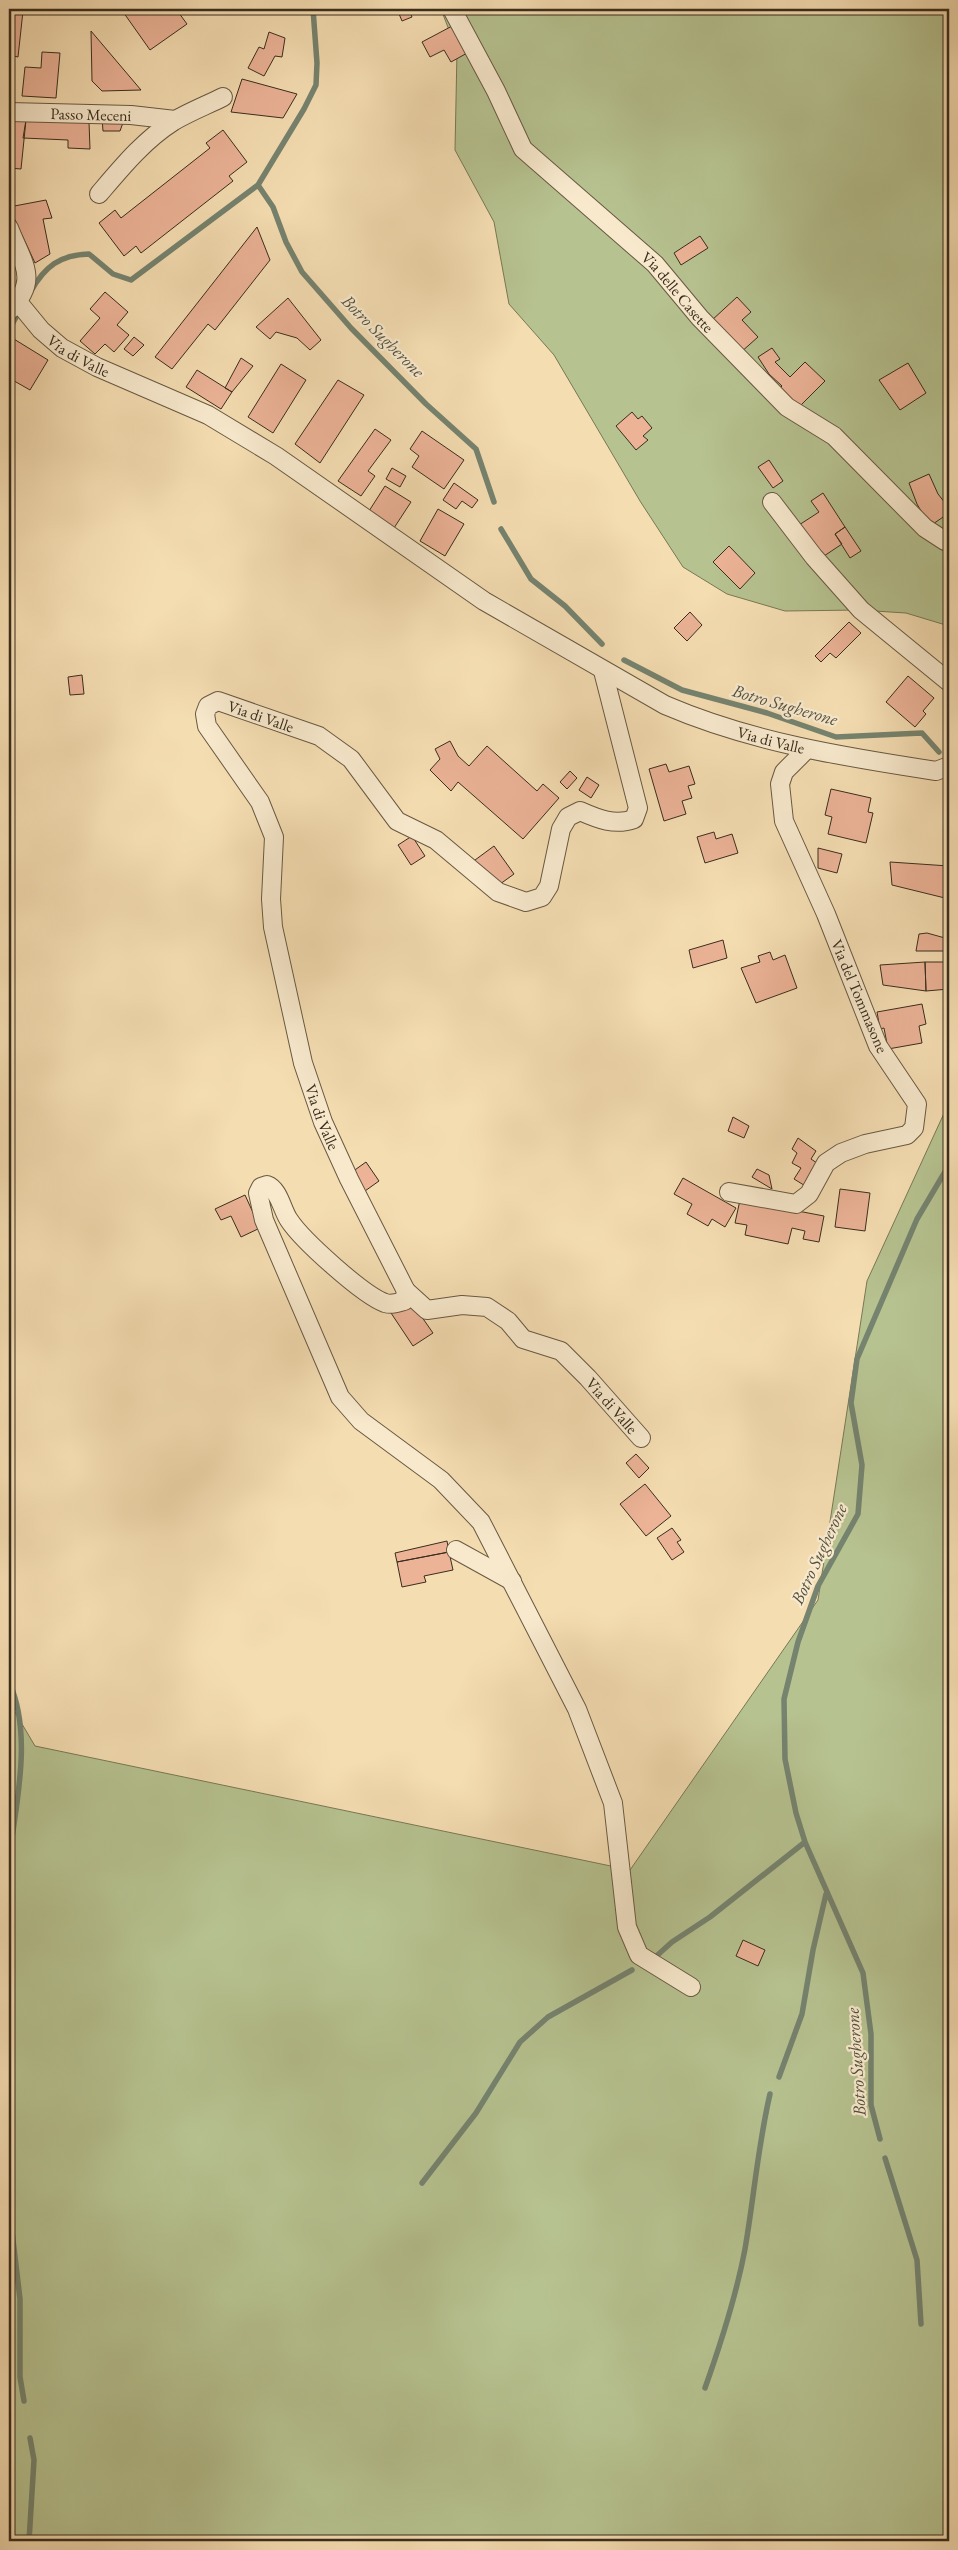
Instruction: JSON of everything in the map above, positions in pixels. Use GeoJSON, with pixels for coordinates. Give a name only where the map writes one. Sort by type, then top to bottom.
{"type":"FeatureCollection","features":[{"type":"Feature","properties":{"kind":"street","name":"Via delle Casette"},"geometry":{"type":"LineString","coordinates":[[452,9],[496,91],[522,149],[655,264],[700,318],[787,408],[834,436],[925,528],[945,541]]}},
{"type":"Feature","properties":{"kind":"street","name":"Passo Meceni"},"geometry":{"type":"LineString","coordinates":[[99,194],[139,148],[175,120],[223,97]]}},
{"type":"Feature","properties":{"kind":"street","name":"Passo Meceni"},"geometry":{"type":"LineString","coordinates":[[9,112],[131,115],[175,120]]}},
{"type":"Feature","properties":{"kind":"street","name":"Via di Valle"},"geometry":{"type":"LineString","coordinates":[[9,228],[28,283],[25,292],[13,306],[29,317],[49,338],[77,357],[208,415],[276,456],[484,600],[603,671],[665,705],[696,718],[806,750],[936,771],[949,766]]}},
{"type":"Feature","properties":{"kind":"street"},"geometry":{"type":"LineString","coordinates":[[772,502],[814,557],[861,610],[949,682]]}},
{"type":"Feature","properties":{"kind":"street","name":"Via di Valle"},"geometry":{"type":"LineString","coordinates":[[603,671],[638,808],[634,819],[624,822],[602,820],[580,812],[568,816],[561,829],[549,886],[542,897],[526,902],[498,892],[436,840],[397,821],[351,758],[319,736],[218,701],[208,706],[205,714],[208,726],[260,802],[274,837],[271,899],[273,927],[303,1063],[323,1122],[341,1163],[406,1291],[427,1310],[462,1305],[487,1307],[508,1321],[523,1339],[560,1351],[588,1378],[641,1438]]}},
{"type":"Feature","properties":{"kind":"street","name":"Via del Tommasone"},"geometry":{"type":"LineString","coordinates":[[729,1192],[796,1204],[809,1194],[826,1163],[841,1152],[865,1144],[907,1135],[914,1128],[917,1104],[878,1046],[826,914],[784,821],[780,784],[784,772],[806,750]]}},
{"type":"Feature","properties":{"kind":"street"},"geometry":{"type":"LineString","coordinates":[[406,1291],[404,1301],[396,1304],[385,1302],[369,1293],[299,1233],[288,1219],[271,1186],[267,1185],[261,1188],[258,1194],[264,1220],[340,1397],[361,1421],[441,1480],[481,1522],[577,1709],[613,1803],[627,1927],[638,1956],[691,1988]]}},
{"type":"Feature","properties":{"kind":"street"},"geometry":{"type":"LineString","coordinates":[[456,1550],[512,1581]]}},
{"type":"Feature","properties":{"kind":"green space"},"geometry":{"type":"Polygon","coordinates":[[[441,9],[949,9],[949,626],[906,613],[859,610],[785,611],[727,594],[683,567],[640,501],[554,355],[509,304],[494,222],[455,150],[457,51],[441,9]]]}},
{"type":"Feature","properties":{"kind":"green space"},"geometry":{"type":"Polygon","coordinates":[[[949,1106],[949,2541],[9,2541],[9,1702],[35,1746],[630,1870],[818,1600],[867,1281],[949,1106]]]}},
{"type":"Feature","properties":{"kind":"building"},"geometry":{"type":"Polygon","coordinates":[[[9,9],[23,11],[18,57],[9,55],[9,9]]]}},
{"type":"Feature","properties":{"kind":"building"},"geometry":{"type":"Polygon","coordinates":[[[121,9],[176,9],[187,24],[150,50],[121,9]]]}},
{"type":"Feature","properties":{"kind":"building"},"geometry":{"type":"Polygon","coordinates":[[[397,9],[409,9],[412,17],[402,21],[397,9]]]}},
{"type":"Feature","properties":{"kind":"building"},"geometry":{"type":"Polygon","coordinates":[[[454,25],[469,52],[451,62],[444,50],[430,57],[422,42],[454,25]]]}},
{"type":"Feature","properties":{"kind":"building"},"geometry":{"type":"Polygon","coordinates":[[[91,31],[141,90],[102,91],[92,81],[91,31]]]}},
{"type":"Feature","properties":{"kind":"building"},"geometry":{"type":"Polygon","coordinates":[[[269,32],[285,38],[282,57],[275,56],[264,76],[248,68],[259,47],[264,49],[269,32]]]}},
{"type":"Feature","properties":{"kind":"building"},"geometry":{"type":"Polygon","coordinates":[[[42,52],[60,53],[56,98],[22,96],[25,67],[41,68],[42,52]]]}},
{"type":"Feature","properties":{"kind":"building"},"geometry":{"type":"Polygon","coordinates":[[[242,79],[297,94],[283,118],[231,112],[242,79]]]}},
{"type":"Feature","properties":{"kind":"building"},"geometry":{"type":"Polygon","coordinates":[[[102,118],[124,120],[120,131],[103,131],[102,118]]]}},
{"type":"Feature","properties":{"kind":"building"},"geometry":{"type":"Polygon","coordinates":[[[9,119],[26,120],[21,169],[9,168],[9,119]]]}},
{"type":"Feature","properties":{"kind":"building"},"geometry":{"type":"Polygon","coordinates":[[[26,120],[89,122],[90,149],[68,148],[68,140],[23,138],[26,120]]]}},
{"type":"Feature","properties":{"kind":"building"},"geometry":{"type":"Polygon","coordinates":[[[223,130],[247,162],[229,176],[233,181],[141,253],[136,246],[124,256],[99,223],[115,210],[121,218],[210,148],[206,143],[223,130]]]}},
{"type":"Feature","properties":{"kind":"building"},"geometry":{"type":"Polygon","coordinates":[[[46,200],[52,218],[43,219],[50,254],[35,263],[9,207],[46,200]]]}},
{"type":"Feature","properties":{"kind":"building"},"geometry":{"type":"Polygon","coordinates":[[[257,227],[270,260],[215,330],[208,324],[172,369],[155,357],[257,227]]]}},
{"type":"Feature","properties":{"kind":"building"},"geometry":{"type":"Polygon","coordinates":[[[700,236],[708,248],[681,265],[674,253],[700,236]]]}},
{"type":"Feature","properties":{"kind":"building"},"geometry":{"type":"Polygon","coordinates":[[[105,292],[128,312],[117,325],[129,335],[114,352],[105,344],[95,354],[80,341],[100,318],[90,309],[105,292]]]}},
{"type":"Feature","properties":{"kind":"building"},"geometry":{"type":"Polygon","coordinates":[[[737,297],[751,312],[742,320],[758,337],[740,353],[711,321],[737,297]]]}},
{"type":"Feature","properties":{"kind":"building"},"geometry":{"type":"Polygon","coordinates":[[[288,298],[321,340],[310,350],[297,338],[276,332],[270,339],[256,327],[288,298]]]}},
{"type":"Feature","properties":{"kind":"building"},"geometry":{"type":"Polygon","coordinates":[[[9,336],[48,360],[30,390],[9,378],[9,336]]]}},
{"type":"Feature","properties":{"kind":"building"},"geometry":{"type":"Polygon","coordinates":[[[134,337],[144,345],[133,356],[124,349],[134,337]]]}},
{"type":"Feature","properties":{"kind":"building"},"geometry":{"type":"Polygon","coordinates":[[[772,348],[780,359],[775,362],[790,377],[805,362],[825,381],[798,408],[777,391],[782,386],[769,374],[758,357],[772,348]]]}},
{"type":"Feature","properties":{"kind":"building"},"geometry":{"type":"Polygon","coordinates":[[[241,358],[253,366],[232,392],[225,388],[241,358]]]}},
{"type":"Feature","properties":{"kind":"building"},"geometry":{"type":"Polygon","coordinates":[[[908,363],[926,393],[900,410],[879,380],[908,363]]]}},
{"type":"Feature","properties":{"kind":"building"},"geometry":{"type":"Polygon","coordinates":[[[281,364],[306,380],[273,433],[248,417],[281,364]]]}},
{"type":"Feature","properties":{"kind":"building"},"geometry":{"type":"Polygon","coordinates":[[[197,370],[232,392],[221,409],[186,387],[197,370]]]}},
{"type":"Feature","properties":{"kind":"building"},"geometry":{"type":"Polygon","coordinates":[[[338,380],[364,395],[320,463],[295,444],[338,380]]]}},
{"type":"Feature","properties":{"kind":"building"},"geometry":{"type":"Polygon","coordinates":[[[632,412],[638,419],[642,416],[652,428],[643,436],[648,440],[636,450],[616,426],[632,412]]]}},
{"type":"Feature","properties":{"kind":"building"},"geometry":{"type":"Polygon","coordinates":[[[375,429],[391,440],[368,471],[375,476],[361,496],[338,481],[375,429]]]}},
{"type":"Feature","properties":{"kind":"building"},"geometry":{"type":"Polygon","coordinates":[[[422,431],[464,460],[444,489],[412,467],[419,456],[410,449],[422,431]]]}},
{"type":"Feature","properties":{"kind":"building"},"geometry":{"type":"Polygon","coordinates":[[[769,460],[783,481],[773,488],[758,467],[769,460]]]}},
{"type":"Feature","properties":{"kind":"building"},"geometry":{"type":"Polygon","coordinates":[[[392,468],[406,476],[400,487],[386,479],[392,468]]]}},
{"type":"Feature","properties":{"kind":"building"},"geometry":{"type":"Polygon","coordinates":[[[929,474],[938,494],[949,508],[949,513],[930,526],[917,504],[909,483],[929,474]]]}},
{"type":"Feature","properties":{"kind":"building"},"geometry":{"type":"Polygon","coordinates":[[[454,483],[478,500],[472,508],[462,501],[456,509],[443,500],[454,483]]]}},
{"type":"Feature","properties":{"kind":"building"},"geometry":{"type":"Polygon","coordinates":[[[385,486],[411,502],[394,528],[369,511],[385,486]]]}},
{"type":"Feature","properties":{"kind":"building"},"geometry":{"type":"Polygon","coordinates":[[[823,493],[845,527],[835,534],[842,544],[821,558],[799,525],[819,512],[811,501],[823,493]]]}},
{"type":"Feature","properties":{"kind":"building"},"geometry":{"type":"Polygon","coordinates":[[[438,509],[464,524],[445,556],[420,541],[438,509]]]}},
{"type":"Feature","properties":{"kind":"building"},"geometry":{"type":"Polygon","coordinates":[[[845,527],[861,551],[850,558],[835,534],[845,527]]]}},
{"type":"Feature","properties":{"kind":"building"},"geometry":{"type":"Polygon","coordinates":[[[729,546],[755,573],[740,589],[713,562],[729,546]]]}},
{"type":"Feature","properties":{"kind":"building"},"geometry":{"type":"Polygon","coordinates":[[[690,612],[702,625],[687,641],[674,628],[690,612]]]}},
{"type":"Feature","properties":{"kind":"building"},"geometry":{"type":"Polygon","coordinates":[[[849,622],[861,633],[836,658],[830,653],[821,662],[815,656],[849,622]]]}},
{"type":"Feature","properties":{"kind":"building"},"geometry":{"type":"Polygon","coordinates":[[[82,675],[84,694],[70,695],[68,677],[82,675]]]}},
{"type":"Feature","properties":{"kind":"building"},"geometry":{"type":"Polygon","coordinates":[[[908,676],[934,698],[923,711],[926,714],[915,727],[886,702],[908,676]]]}},
{"type":"Feature","properties":{"kind":"building"},"geometry":{"type":"Polygon","coordinates":[[[450,741],[458,756],[469,766],[487,746],[537,791],[543,784],[559,798],[523,839],[458,782],[451,791],[430,770],[440,759],[435,749],[450,741]]]}},
{"type":"Feature","properties":{"kind":"building"},"geometry":{"type":"Polygon","coordinates":[[[666,764],[669,772],[689,766],[695,784],[688,786],[692,798],[682,801],[686,814],[664,821],[649,769],[666,764]]]}},
{"type":"Feature","properties":{"kind":"building"},"geometry":{"type":"Polygon","coordinates":[[[570,771],[577,778],[567,789],[560,782],[570,771]]]}},
{"type":"Feature","properties":{"kind":"building"},"geometry":{"type":"Polygon","coordinates":[[[587,777],[599,785],[591,798],[579,790],[587,777]]]}},
{"type":"Feature","properties":{"kind":"building"},"geometry":{"type":"Polygon","coordinates":[[[831,789],[871,798],[868,812],[873,813],[866,843],[828,834],[832,817],[825,815],[831,789]]]}},
{"type":"Feature","properties":{"kind":"building"},"geometry":{"type":"Polygon","coordinates":[[[714,832],[716,839],[732,834],[738,853],[705,863],[697,837],[714,832]]]}},
{"type":"Feature","properties":{"kind":"building"},"geometry":{"type":"Polygon","coordinates":[[[412,836],[425,856],[411,865],[398,845],[412,836]]]}},
{"type":"Feature","properties":{"kind":"building"},"geometry":{"type":"Polygon","coordinates":[[[494,846],[514,874],[496,887],[471,863],[494,846]]]}},
{"type":"Feature","properties":{"kind":"building"},"geometry":{"type":"Polygon","coordinates":[[[818,848],[842,854],[837,873],[818,868],[818,848]]]}},
{"type":"Feature","properties":{"kind":"building"},"geometry":{"type":"Polygon","coordinates":[[[890,862],[949,866],[949,899],[892,885],[890,862]]]}},
{"type":"Feature","properties":{"kind":"building"},"geometry":{"type":"Polygon","coordinates":[[[927,933],[945,938],[945,951],[916,951],[919,934],[927,933]]]}},
{"type":"Feature","properties":{"kind":"building"},"geometry":{"type":"Polygon","coordinates":[[[723,940],[727,958],[693,968],[689,950],[723,940]]]}},
{"type":"Feature","properties":{"kind":"building"},"geometry":{"type":"Polygon","coordinates":[[[770,952],[773,960],[785,955],[797,988],[756,1003],[741,968],[760,962],[758,956],[770,952]]]}},
{"type":"Feature","properties":{"kind":"building"},"geometry":{"type":"Polygon","coordinates":[[[925,962],[926,991],[883,985],[880,965],[925,962]]]}},
{"type":"Feature","properties":{"kind":"building"},"geometry":{"type":"Polygon","coordinates":[[[925,962],[947,962],[949,966],[949,989],[926,991],[925,962]]]}},
{"type":"Feature","properties":{"kind":"building"},"geometry":{"type":"Polygon","coordinates":[[[922,1004],[926,1024],[919,1026],[922,1043],[888,1049],[884,1028],[880,1029],[877,1012],[922,1004]]]}},
{"type":"Feature","properties":{"kind":"building"},"geometry":{"type":"Polygon","coordinates":[[[733,1117],[749,1126],[744,1138],[728,1131],[733,1117]]]}},
{"type":"Feature","properties":{"kind":"building"},"geometry":{"type":"Polygon","coordinates":[[[798,1138],[816,1151],[811,1159],[817,1163],[811,1171],[817,1175],[807,1187],[794,1179],[801,1168],[792,1163],[797,1153],[792,1149],[798,1138]]]}},
{"type":"Feature","properties":{"kind":"building"},"geometry":{"type":"Polygon","coordinates":[[[366,1162],[379,1181],[365,1191],[352,1172],[366,1162]]]}},
{"type":"Feature","properties":{"kind":"building"},"geometry":{"type":"Polygon","coordinates":[[[757,1169],[769,1175],[772,1189],[752,1177],[757,1169]]]}},
{"type":"Feature","properties":{"kind":"building"},"geometry":{"type":"Polygon","coordinates":[[[683,1178],[736,1208],[725,1227],[712,1219],[708,1226],[687,1214],[692,1204],[674,1194],[683,1178]]]}},
{"type":"Feature","properties":{"kind":"building"},"geometry":{"type":"Polygon","coordinates":[[[840,1189],[870,1193],[865,1231],[835,1227],[840,1189]]]}},
{"type":"Feature","properties":{"kind":"building"},"geometry":{"type":"Polygon","coordinates":[[[245,1195],[260,1228],[241,1237],[231,1216],[221,1220],[215,1209],[245,1195]]]}},
{"type":"Feature","properties":{"kind":"building"},"geometry":{"type":"Polygon","coordinates":[[[740,1200],[824,1216],[819,1242],[803,1239],[805,1231],[792,1228],[788,1244],[745,1235],[747,1225],[735,1223],[740,1200]]]}},
{"type":"Feature","properties":{"kind":"building"},"geometry":{"type":"Polygon","coordinates":[[[410,1300],[433,1333],[413,1346],[391,1313],[410,1300]]]}},
{"type":"Feature","properties":{"kind":"building"},"geometry":{"type":"Polygon","coordinates":[[[636,1454],[649,1468],[639,1478],[626,1463],[636,1454]]]}},
{"type":"Feature","properties":{"kind":"building"},"geometry":{"type":"Polygon","coordinates":[[[645,1484],[671,1516],[646,1536],[620,1504],[645,1484]]]}},
{"type":"Feature","properties":{"kind":"building"},"geometry":{"type":"Polygon","coordinates":[[[672,1528],[681,1540],[677,1542],[684,1552],[672,1560],[657,1538],[672,1528]]]}},
{"type":"Feature","properties":{"kind":"building"},"geometry":{"type":"Polygon","coordinates":[[[447,1541],[449,1552],[397,1562],[395,1553],[447,1541]]]}},
{"type":"Feature","properties":{"kind":"building"},"geometry":{"type":"Polygon","coordinates":[[[449,1552],[453,1570],[424,1576],[426,1582],[402,1587],[397,1562],[449,1552]]]}},
{"type":"Feature","properties":{"kind":"building"},"geometry":{"type":"Polygon","coordinates":[[[743,1940],[765,1950],[758,1966],[736,1956],[743,1940]]]}},
{"type":"Feature","properties":{"kind":"waterway"},"geometry":{"type":"LineString","coordinates":[[31,291],[36,282],[54,264],[79,255],[89,254],[113,274],[131,280],[258,185],[304,109],[316,85],[317,63],[313,9]]}},
{"type":"Feature","properties":{"kind":"waterway","name":"Botro Sugherone"},"geometry":{"type":"LineString","coordinates":[[258,185],[273,207],[286,242],[302,272],[351,328],[426,404],[476,449],[494,502]]}},
{"type":"Feature","properties":{"kind":"waterway"},"geometry":{"type":"LineString","coordinates":[[9,330],[20,310]]}},
{"type":"Feature","properties":{"kind":"waterway","name":"Botro Sugherone"},"geometry":{"type":"LineString","coordinates":[[501,529],[531,579],[565,606],[602,644]]}},
{"type":"Feature","properties":{"kind":"waterway","name":"Botro Sugherone"},"geometry":{"type":"LineString","coordinates":[[624,660],[682,690],[767,713],[836,737],[922,733],[939,752]]}},
{"type":"Feature","properties":{"kind":"waterway","name":"Botro Sugherone"},"geometry":{"type":"LineString","coordinates":[[880,2139],[871,2105],[871,2034],[863,1973],[805,1842],[796,1813],[785,1759],[784,1699],[798,1642],[818,1586],[858,1514],[862,1465],[851,1403],[857,1359],[917,1219],[949,1165]]}},
{"type":"Feature","properties":{"kind":"waterway"},"geometry":{"type":"LineString","coordinates":[[9,1682],[16,1702],[21,1746],[21,1769],[9,1859]]}},
{"type":"Feature","properties":{"kind":"waterway"},"geometry":{"type":"LineString","coordinates":[[652,1960],[672,1942],[710,1917],[805,1842]]}},
{"type":"Feature","properties":{"kind":"waterway"},"geometry":{"type":"LineString","coordinates":[[779,2077],[802,2014],[813,1950],[826,1894]]}},
{"type":"Feature","properties":{"kind":"waterway"},"geometry":{"type":"LineString","coordinates":[[422,2183],[476,2113],[520,2042],[548,2017],[632,1970]]}},
{"type":"Feature","properties":{"kind":"waterway"},"geometry":{"type":"LineString","coordinates":[[705,2388],[728,2320],[745,2249],[762,2132],[770,2094]]}},
{"type":"Feature","properties":{"kind":"waterway","name":"Botro Sugherone"},"geometry":{"type":"LineString","coordinates":[[885,2158],[917,2260],[921,2324]]}},
{"type":"Feature","properties":{"kind":"waterway"},"geometry":{"type":"LineString","coordinates":[[9,2206],[20,2299],[20,2377],[24,2401]]}},
{"type":"Feature","properties":{"kind":"waterway"},"geometry":{"type":"LineString","coordinates":[[29,2541],[34,2460],[30,2438]]}}]}
